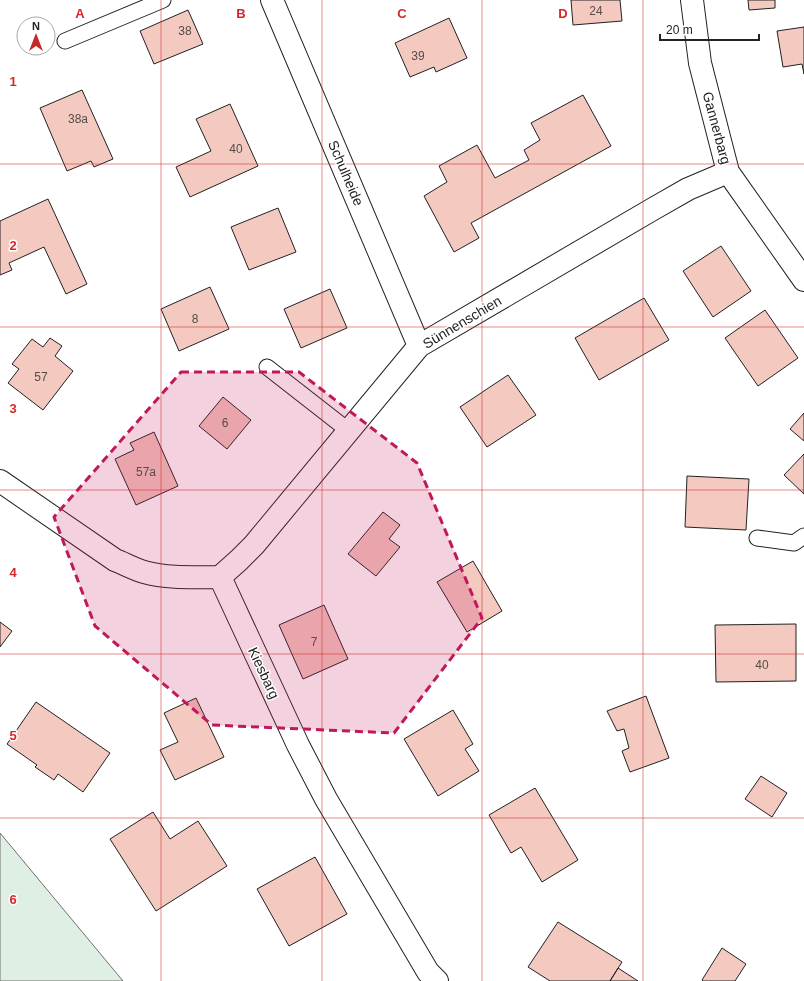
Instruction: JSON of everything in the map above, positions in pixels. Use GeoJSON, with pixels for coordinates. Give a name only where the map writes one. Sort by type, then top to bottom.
{"type":"FeatureCollection","features":[{"type":"Feature","properties":{"kind":"street","name":"Schulheide"},"geometry":{"type":"LineString","coordinates":[[272,0],[419,346]]}},
{"type":"Feature","properties":{"kind":"street","name":"Gannerbarg"},"geometry":{"type":"LineString","coordinates":[[692,0],[700,63],[728,172],[804,280]]}},
{"type":"Feature","properties":{"kind":"street","name":"Sünnenschien"},"geometry":{"type":"LineString","coordinates":[[220,577],[254,545],[419,346],[653,209],[688,190],[728,172]]}},
{"type":"Feature","properties":{"kind":"street"},"geometry":{"type":"LineString","coordinates":[[0,481],[116,560],[130,567],[144,572],[174,577],[220,577]]}},
{"type":"Feature","properties":{"kind":"street","name":"Kiesbarg"},"geometry":{"type":"LineString","coordinates":[[220,577],[298,745],[323,792],[428,972],[436,981]]}},
{"type":"Feature","properties":{"kind":"lane"},"geometry":{"type":"LineString","coordinates":[[65,41],[163,0]]}},
{"type":"Feature","properties":{"kind":"lane"},"geometry":{"type":"LineString","coordinates":[[267,367],[349,431]]}},
{"type":"Feature","properties":{"kind":"lane"},"geometry":{"type":"LineString","coordinates":[[757,538],[794,542],[804,536]]}},
{"type":"Feature","properties":{"kind":"highlighted area"},"geometry":{"type":"Polygon","coordinates":[[[181,372],[299,372],[417,463],[482,618],[394,733],[212,725],[95,626],[54,517],[181,372]]]}},
{"type":"Feature","properties":{"kind":"green space"},"geometry":{"type":"Polygon","coordinates":[[[0,833],[123,981],[0,981],[0,833]]]}},
{"type":"Feature","properties":{"kind":"building"},"geometry":{"type":"Polygon","coordinates":[[[571,0],[620,0],[622,21],[573,25],[571,0]]]}},
{"type":"Feature","properties":{"kind":"building"},"geometry":{"type":"Polygon","coordinates":[[[748,0],[775,0],[775,8],[749,10],[748,0]]]}},
{"type":"Feature","properties":{"kind":"building"},"geometry":{"type":"Polygon","coordinates":[[[188,10],[203,44],[154,64],[140,31],[188,10]]]}},
{"type":"Feature","properties":{"kind":"building"},"geometry":{"type":"Polygon","coordinates":[[[449,18],[467,58],[436,72],[434,67],[410,77],[395,43],[449,18]]]}},
{"type":"Feature","properties":{"kind":"building"},"geometry":{"type":"Polygon","coordinates":[[[804,27],[804,74],[802,64],[783,67],[777,31],[804,27]]]}},
{"type":"Feature","properties":{"kind":"building"},"geometry":{"type":"Polygon","coordinates":[[[82,90],[113,159],[94,167],[91,161],[67,171],[40,108],[82,90]]]}},
{"type":"Feature","properties":{"kind":"building"},"geometry":{"type":"Polygon","coordinates":[[[583,95],[611,146],[471,223],[479,238],[454,252],[424,196],[447,182],[439,166],[477,145],[495,178],[529,160],[524,150],[540,140],[531,123],[583,95]]]}},
{"type":"Feature","properties":{"kind":"building"},"geometry":{"type":"Polygon","coordinates":[[[230,104],[258,166],[190,197],[176,167],[211,151],[196,119],[230,104]]]}},
{"type":"Feature","properties":{"kind":"building"},"geometry":{"type":"Polygon","coordinates":[[[48,199],[87,284],[66,294],[44,247],[9,263],[12,270],[0,275],[0,221],[48,199]]]}},
{"type":"Feature","properties":{"kind":"building"},"geometry":{"type":"Polygon","coordinates":[[[278,208],[296,252],[249,270],[231,227],[278,208]]]}},
{"type":"Feature","properties":{"kind":"building"},"geometry":{"type":"Polygon","coordinates":[[[721,246],[751,291],[713,317],[683,271],[721,246]]]}},
{"type":"Feature","properties":{"kind":"building"},"geometry":{"type":"Polygon","coordinates":[[[210,287],[229,329],[179,351],[161,309],[210,287]]]}},
{"type":"Feature","properties":{"kind":"building"},"geometry":{"type":"Polygon","coordinates":[[[330,289],[347,328],[301,348],[284,309],[330,289]]]}},
{"type":"Feature","properties":{"kind":"building"},"geometry":{"type":"Polygon","coordinates":[[[644,298],[669,340],[599,380],[575,338],[644,298]]]}},
{"type":"Feature","properties":{"kind":"building"},"geometry":{"type":"Polygon","coordinates":[[[765,310],[798,358],[758,386],[725,338],[765,310]]]}},
{"type":"Feature","properties":{"kind":"building"},"geometry":{"type":"Polygon","coordinates":[[[50,338],[62,346],[55,356],[73,371],[43,410],[8,383],[19,369],[12,364],[32,339],[43,347],[50,338]]]}},
{"type":"Feature","properties":{"kind":"building"},"geometry":{"type":"Polygon","coordinates":[[[508,375],[536,415],[487,447],[460,407],[508,375]]]}},
{"type":"Feature","properties":{"kind":"building"},"geometry":{"type":"Polygon","coordinates":[[[223,397],[251,420],[227,449],[199,426],[223,397]]]}},
{"type":"Feature","properties":{"kind":"building"},"geometry":{"type":"Polygon","coordinates":[[[804,413],[804,441],[790,429],[804,413]]]}},
{"type":"Feature","properties":{"kind":"building"},"geometry":{"type":"Polygon","coordinates":[[[154,432],[178,486],[136,505],[115,459],[134,450],[130,443],[154,432]]]}},
{"type":"Feature","properties":{"kind":"building"},"geometry":{"type":"Polygon","coordinates":[[[804,454],[804,494],[784,475],[804,454]]]}},
{"type":"Feature","properties":{"kind":"building"},"geometry":{"type":"Polygon","coordinates":[[[687,476],[749,479],[746,530],[685,527],[687,476]]]}},
{"type":"Feature","properties":{"kind":"building"},"geometry":{"type":"Polygon","coordinates":[[[383,512],[400,525],[389,539],[400,547],[376,576],[348,554],[383,512]]]}},
{"type":"Feature","properties":{"kind":"building"},"geometry":{"type":"Polygon","coordinates":[[[473,561],[502,611],[467,632],[437,582],[473,561]]]}},
{"type":"Feature","properties":{"kind":"building"},"geometry":{"type":"Polygon","coordinates":[[[324,605],[348,659],[303,679],[279,625],[324,605]]]}},
{"type":"Feature","properties":{"kind":"building"},"geometry":{"type":"Polygon","coordinates":[[[0,622],[12,631],[0,647],[0,622]]]}},
{"type":"Feature","properties":{"kind":"building"},"geometry":{"type":"Polygon","coordinates":[[[796,624],[796,681],[716,682],[715,625],[796,624]]]}},
{"type":"Feature","properties":{"kind":"building"},"geometry":{"type":"Polygon","coordinates":[[[646,696],[669,758],[630,772],[622,751],[629,748],[624,729],[617,731],[607,711],[646,696]]]}},
{"type":"Feature","properties":{"kind":"building"},"geometry":{"type":"Polygon","coordinates":[[[196,698],[224,757],[175,780],[160,750],[178,742],[164,713],[196,698]]]}},
{"type":"Feature","properties":{"kind":"building"},"geometry":{"type":"Polygon","coordinates":[[[36,702],[110,753],[83,792],[58,774],[54,780],[35,767],[37,765],[7,744],[36,702]]]}},
{"type":"Feature","properties":{"kind":"building"},"geometry":{"type":"Polygon","coordinates":[[[453,710],[473,744],[465,749],[479,771],[438,796],[404,739],[453,710]]]}},
{"type":"Feature","properties":{"kind":"building"},"geometry":{"type":"Polygon","coordinates":[[[761,776],[787,793],[772,817],[745,799],[761,776]]]}},
{"type":"Feature","properties":{"kind":"building"},"geometry":{"type":"Polygon","coordinates":[[[535,788],[578,860],[542,882],[521,847],[511,853],[489,815],[535,788]]]}},
{"type":"Feature","properties":{"kind":"building"},"geometry":{"type":"Polygon","coordinates":[[[153,812],[170,839],[198,821],[227,866],[156,911],[110,839],[153,812]]]}},
{"type":"Feature","properties":{"kind":"building"},"geometry":{"type":"Polygon","coordinates":[[[315,857],[347,914],[289,946],[257,889],[315,857]]]}},
{"type":"Feature","properties":{"kind":"building"},"geometry":{"type":"Polygon","coordinates":[[[558,922],[622,962],[610,981],[550,981],[528,967],[558,922]]]}},
{"type":"Feature","properties":{"kind":"building"},"geometry":{"type":"Polygon","coordinates":[[[722,948],[746,964],[735,981],[703,981],[702,980],[722,948]]]}},
{"type":"Feature","properties":{"kind":"building"},"geometry":{"type":"Polygon","coordinates":[[[618,968],[638,981],[610,981],[618,968]]]}}]}
